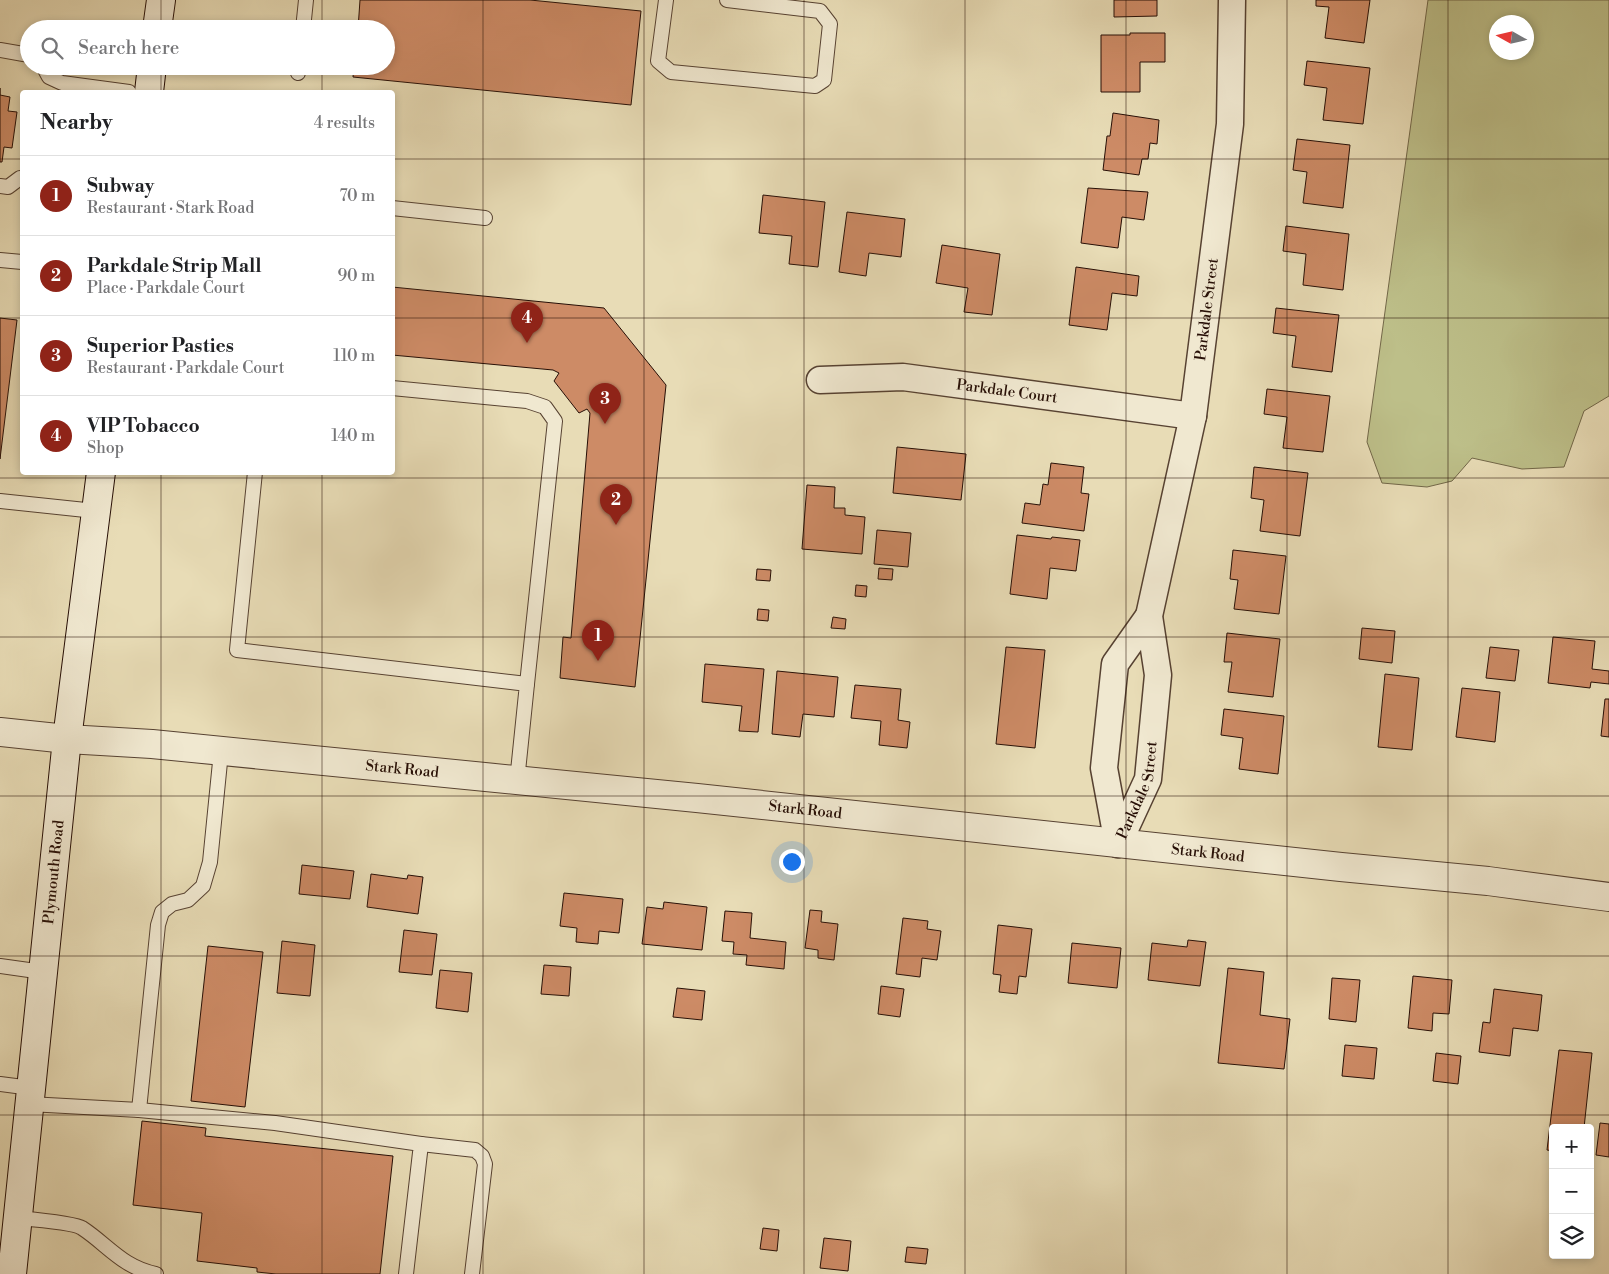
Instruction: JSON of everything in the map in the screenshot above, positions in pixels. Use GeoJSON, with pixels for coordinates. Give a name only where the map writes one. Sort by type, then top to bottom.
{"type":"FeatureCollection","features":[{"type":"Feature","properties":{"kind":"street"},"geometry":{"type":"LineString","coordinates":[[158,20],[161,0]]}},
{"type":"Feature","properties":{"kind":"street","name":"Parkdale Street"},"geometry":{"type":"LineString","coordinates":[[1118,844],[1148,779],[1158,675],[1149,616],[1192,416],[1230,124],[1232,0]]}},
{"type":"Feature","properties":{"kind":"street"},"geometry":{"type":"LineString","coordinates":[[1231,34],[1240,0]]}},
{"type":"Feature","properties":{"kind":"street"},"geometry":{"type":"LineString","coordinates":[[149,90],[151,75]]}},
{"type":"Feature","properties":{"kind":"street","name":"Parkdale Court"},"geometry":{"type":"LineString","coordinates":[[820,380],[903,377],[1192,416]]}},
{"type":"Feature","properties":{"kind":"street","name":"Plymouth Road"},"geometry":{"type":"LineString","coordinates":[[12,1274],[66,739],[101,475]]}},
{"type":"Feature","properties":{"kind":"street","name":"Parkdale Street"},"geometry":{"type":"LineString","coordinates":[[1118,844],[1104,768],[1115,664],[1149,616]]}},
{"type":"Feature","properties":{"kind":"street","name":"Stark Road"},"geometry":{"type":"LineString","coordinates":[[0,732],[66,739],[152,744],[697,798],[1118,844],[1488,881],[1609,897]]}},
{"type":"Feature","properties":{"kind":"lane"},"geometry":{"type":"LineString","coordinates":[[304,20],[306,0]]}},
{"type":"Feature","properties":{"kind":"lane"},"geometry":{"type":"LineString","coordinates":[[666,0],[658,61],[671,72],[815,86],[824,80],[830,24],[820,11],[727,0]]}},
{"type":"Feature","properties":{"kind":"lane"},"geometry":{"type":"LineString","coordinates":[[0,50],[20,53]]}},
{"type":"Feature","properties":{"kind":"lane"},"geometry":{"type":"LineString","coordinates":[[48,75],[62,83],[114,90]]}},
{"type":"Feature","properties":{"kind":"lane"},"geometry":{"type":"LineString","coordinates":[[0,186],[8,187],[20,178]]}},
{"type":"Feature","properties":{"kind":"lane"},"geometry":{"type":"LineString","coordinates":[[395,208],[484,218]]}},
{"type":"Feature","properties":{"kind":"lane"},"geometry":{"type":"LineString","coordinates":[[0,260],[20,262]]}},
{"type":"Feature","properties":{"kind":"lane"},"geometry":{"type":"LineString","coordinates":[[395,388],[528,401],[544,407],[555,421],[517,781]]}},
{"type":"Feature","properties":{"kind":"lane"},"geometry":{"type":"LineString","coordinates":[[255,475],[237,650],[527,684]]}},
{"type":"Feature","properties":{"kind":"lane"},"geometry":{"type":"LineString","coordinates":[[0,501],[95,511]]}},
{"type":"Feature","properties":{"kind":"lane"},"geometry":{"type":"LineString","coordinates":[[139,1110],[158,925],[162,912],[172,904],[188,900],[203,886],[210,862],[221,752]]}},
{"type":"Feature","properties":{"kind":"lane"},"geometry":{"type":"LineString","coordinates":[[0,966],[43,972]]}},
{"type":"Feature","properties":{"kind":"lane"},"geometry":{"type":"LineString","coordinates":[[0,1084],[30,1096],[139,1110],[275,1123],[475,1150],[482,1156],[485,1164],[472,1274]]}},
{"type":"Feature","properties":{"kind":"lane"},"geometry":{"type":"LineString","coordinates":[[406,1274],[421,1144]]}},
{"type":"Feature","properties":{"kind":"lane"},"geometry":{"type":"LineString","coordinates":[[18,1218],[80,1226],[117,1256],[144,1272],[156,1274]]}},
{"type":"Feature","properties":{"kind":"green space"},"geometry":{"type":"Polygon","coordinates":[[[1428,0],[1609,0],[1609,396],[1584,411],[1564,467],[1522,469],[1472,458],[1452,481],[1427,487],[1382,483],[1367,442],[1428,0]]]}},
{"type":"Feature","properties":{"kind":"building"},"geometry":{"type":"Polygon","coordinates":[[[360,0],[530,0],[641,11],[631,105],[353,77],[353,75],[395,75],[395,20],[359,20],[360,0]]]}},
{"type":"Feature","properties":{"kind":"building"},"geometry":{"type":"Polygon","coordinates":[[[1114,0],[1157,0],[1157,16],[1114,17],[1114,0]]]}},
{"type":"Feature","properties":{"kind":"building"},"geometry":{"type":"Polygon","coordinates":[[[1316,0],[1370,0],[1364,43],[1325,38],[1329,7],[1316,6],[1316,0]]]}},
{"type":"Feature","properties":{"kind":"building"},"geometry":{"type":"Polygon","coordinates":[[[1130,33],[1165,33],[1165,62],[1140,62],[1140,92],[1101,92],[1101,35],[1130,35],[1130,33]]]}},
{"type":"Feature","properties":{"kind":"building"},"geometry":{"type":"Polygon","coordinates":[[[1307,61],[1370,68],[1363,124],[1323,120],[1327,88],[1304,85],[1307,61]]]}},
{"type":"Feature","properties":{"kind":"building"},"geometry":{"type":"Polygon","coordinates":[[[0,95],[10,97],[8,111],[17,112],[12,148],[4,147],[2,162],[0,162],[0,95]]]}},
{"type":"Feature","properties":{"kind":"building"},"geometry":{"type":"Polygon","coordinates":[[[1113,113],[1159,120],[1157,144],[1150,143],[1148,159],[1142,159],[1139,175],[1103,170],[1107,136],[1110,136],[1113,113]]]}},
{"type":"Feature","properties":{"kind":"building"},"geometry":{"type":"Polygon","coordinates":[[[1297,139],[1350,145],[1343,208],[1303,203],[1307,172],[1293,170],[1297,139]]]}},
{"type":"Feature","properties":{"kind":"building"},"geometry":{"type":"Polygon","coordinates":[[[1088,188],[1148,192],[1144,220],[1122,217],[1118,248],[1081,243],[1088,188]]]}},
{"type":"Feature","properties":{"kind":"building"},"geometry":{"type":"Polygon","coordinates":[[[763,195],[825,202],[818,267],[789,264],[792,236],[759,233],[763,195]]]}},
{"type":"Feature","properties":{"kind":"building"},"geometry":{"type":"Polygon","coordinates":[[[847,212],[905,219],[901,257],[869,253],[866,276],[839,272],[847,212]]]}},
{"type":"Feature","properties":{"kind":"building"},"geometry":{"type":"Polygon","coordinates":[[[1286,226],[1349,234],[1343,290],[1303,285],[1306,254],[1283,251],[1286,226]]]}},
{"type":"Feature","properties":{"kind":"building"},"geometry":{"type":"Polygon","coordinates":[[[942,245],[1000,254],[992,315],[964,312],[968,288],[936,283],[942,245]]]}},
{"type":"Feature","properties":{"kind":"building"},"geometry":{"type":"Polygon","coordinates":[[[1076,267],[1139,276],[1137,296],[1112,293],[1107,330],[1069,325],[1076,267]]]}},
{"type":"Feature","properties":{"kind":"building"},"geometry":{"type":"Polygon","coordinates":[[[395,287],[604,308],[666,385],[635,687],[560,678],[563,637],[571,638],[590,413],[587,409],[579,413],[554,381],[559,373],[553,370],[395,355],[395,287]]]}},
{"type":"Feature","properties":{"kind":"building"},"geometry":{"type":"Polygon","coordinates":[[[1276,308],[1339,315],[1332,372],[1292,367],[1296,336],[1273,333],[1276,308]]]}},
{"type":"Feature","properties":{"kind":"building"},"geometry":{"type":"Polygon","coordinates":[[[0,318],[17,320],[0,459],[0,318]]]}},
{"type":"Feature","properties":{"kind":"building"},"geometry":{"type":"Polygon","coordinates":[[[1267,389],[1330,396],[1323,452],[1283,448],[1287,417],[1264,414],[1267,389]]]}},
{"type":"Feature","properties":{"kind":"building"},"geometry":{"type":"Polygon","coordinates":[[[897,447],[966,454],[961,500],[893,493],[897,447]]]}},
{"type":"Feature","properties":{"kind":"building"},"geometry":{"type":"Polygon","coordinates":[[[1051,463],[1084,467],[1081,493],[1089,494],[1084,531],[1022,523],[1025,503],[1040,505],[1043,484],[1048,485],[1051,463]]]}},
{"type":"Feature","properties":{"kind":"building"},"geometry":{"type":"Polygon","coordinates":[[[1254,467],[1308,473],[1300,536],[1260,531],[1264,500],[1251,498],[1254,467]]]}},
{"type":"Feature","properties":{"kind":"building"},"geometry":{"type":"Polygon","coordinates":[[[807,485],[835,487],[834,508],[845,508],[845,515],[865,517],[862,554],[802,549],[807,485]]]}},
{"type":"Feature","properties":{"kind":"building"},"geometry":{"type":"Polygon","coordinates":[[[877,530],[911,533],[908,567],[874,564],[877,530]]]}},
{"type":"Feature","properties":{"kind":"building"},"geometry":{"type":"Polygon","coordinates":[[[1017,535],[1080,540],[1076,571],[1050,568],[1047,599],[1010,594],[1017,535]]]}},
{"type":"Feature","properties":{"kind":"building"},"geometry":{"type":"Polygon","coordinates":[[[1233,550],[1286,556],[1279,614],[1234,609],[1238,580],[1230,579],[1233,550]]]}},
{"type":"Feature","properties":{"kind":"building"},"geometry":{"type":"Polygon","coordinates":[[[879,568],[893,569],[892,580],[878,579],[879,568]]]}},
{"type":"Feature","properties":{"kind":"building"},"geometry":{"type":"Polygon","coordinates":[[[757,569],[771,570],[770,581],[756,580],[757,569]]]}},
{"type":"Feature","properties":{"kind":"building"},"geometry":{"type":"Polygon","coordinates":[[[856,585],[867,586],[866,597],[855,596],[856,585]]]}},
{"type":"Feature","properties":{"kind":"building"},"geometry":{"type":"Polygon","coordinates":[[[758,609],[769,610],[768,621],[757,620],[758,609]]]}},
{"type":"Feature","properties":{"kind":"building"},"geometry":{"type":"Polygon","coordinates":[[[833,617],[846,619],[845,629],[831,628],[833,617]]]}},
{"type":"Feature","properties":{"kind":"building"},"geometry":{"type":"Polygon","coordinates":[[[1362,628],[1395,631],[1392,663],[1359,659],[1362,628]]]}},
{"type":"Feature","properties":{"kind":"building"},"geometry":{"type":"Polygon","coordinates":[[[1227,633],[1280,639],[1273,697],[1228,692],[1232,662],[1224,662],[1227,633]]]}},
{"type":"Feature","properties":{"kind":"building"},"geometry":{"type":"Polygon","coordinates":[[[1553,637],[1595,641],[1592,669],[1609,671],[1609,684],[1591,682],[1590,688],[1548,683],[1553,637]]]}},
{"type":"Feature","properties":{"kind":"building"},"geometry":{"type":"Polygon","coordinates":[[[1006,647],[1045,650],[1035,748],[996,744],[1006,647]]]}},
{"type":"Feature","properties":{"kind":"building"},"geometry":{"type":"Polygon","coordinates":[[[1490,647],[1519,650],[1515,681],[1486,678],[1490,647]]]}},
{"type":"Feature","properties":{"kind":"building"},"geometry":{"type":"Polygon","coordinates":[[[705,664],[764,669],[758,732],[739,731],[742,706],[702,702],[705,664]]]}},
{"type":"Feature","properties":{"kind":"building"},"geometry":{"type":"Polygon","coordinates":[[[777,671],[838,677],[834,717],[803,714],[800,737],[772,734],[777,671]]]}},
{"type":"Feature","properties":{"kind":"building"},"geometry":{"type":"Polygon","coordinates":[[[1385,674],[1419,678],[1412,750],[1378,747],[1385,674]]]}},
{"type":"Feature","properties":{"kind":"building"},"geometry":{"type":"Polygon","coordinates":[[[855,685],[901,689],[898,720],[910,722],[907,748],[879,745],[881,721],[851,718],[855,685]]]}},
{"type":"Feature","properties":{"kind":"building"},"geometry":{"type":"Polygon","coordinates":[[[1462,688],[1500,692],[1495,742],[1456,737],[1462,688]]]}},
{"type":"Feature","properties":{"kind":"building"},"geometry":{"type":"Polygon","coordinates":[[[1605,699],[1609,699],[1609,737],[1601,736],[1605,699]]]}},
{"type":"Feature","properties":{"kind":"building"},"geometry":{"type":"Polygon","coordinates":[[[1224,709],[1284,716],[1278,774],[1239,769],[1243,738],[1221,735],[1224,709]]]}},
{"type":"Feature","properties":{"kind":"building"},"geometry":{"type":"Polygon","coordinates":[[[302,865],[354,871],[350,899],[299,894],[302,865]]]}},
{"type":"Feature","properties":{"kind":"building"},"geometry":{"type":"Polygon","coordinates":[[[371,874],[407,879],[408,875],[423,877],[418,914],[367,907],[371,874]]]}},
{"type":"Feature","properties":{"kind":"building"},"geometry":{"type":"Polygon","coordinates":[[[564,893],[623,899],[619,933],[599,931],[598,944],[576,942],[577,928],[560,926],[564,893]]]}},
{"type":"Feature","properties":{"kind":"building"},"geometry":{"type":"Polygon","coordinates":[[[664,902],[707,907],[702,950],[642,944],[647,907],[663,909],[664,902]]]}},
{"type":"Feature","properties":{"kind":"building"},"geometry":{"type":"Polygon","coordinates":[[[810,910],[822,911],[821,922],[838,924],[834,960],[818,958],[818,950],[805,948],[810,910]]]}},
{"type":"Feature","properties":{"kind":"building"},"geometry":{"type":"Polygon","coordinates":[[[725,911],[752,913],[750,938],[786,942],[784,969],[746,965],[747,955],[733,954],[734,942],[722,941],[725,911]]]}},
{"type":"Feature","properties":{"kind":"building"},"geometry":{"type":"Polygon","coordinates":[[[903,918],[928,921],[927,929],[941,931],[937,960],[922,958],[920,977],[896,974],[903,918]]]}},
{"type":"Feature","properties":{"kind":"building"},"geometry":{"type":"Polygon","coordinates":[[[998,925],[1032,929],[1026,977],[1019,976],[1017,994],[999,992],[1001,975],[993,974],[998,925]]]}},
{"type":"Feature","properties":{"kind":"building"},"geometry":{"type":"Polygon","coordinates":[[[404,930],[437,934],[432,975],[399,972],[404,930]]]}},
{"type":"Feature","properties":{"kind":"building"},"geometry":{"type":"Polygon","coordinates":[[[1188,940],[1206,942],[1200,986],[1148,980],[1152,943],[1187,947],[1188,940]]]}},
{"type":"Feature","properties":{"kind":"building"},"geometry":{"type":"Polygon","coordinates":[[[282,941],[315,945],[310,996],[277,993],[282,941]]]}},
{"type":"Feature","properties":{"kind":"building"},"geometry":{"type":"Polygon","coordinates":[[[1072,943],[1121,948],[1117,988],[1068,983],[1072,943]]]}},
{"type":"Feature","properties":{"kind":"building"},"geometry":{"type":"Polygon","coordinates":[[[208,946],[263,952],[245,1107],[191,1101],[208,946]]]}},
{"type":"Feature","properties":{"kind":"building"},"geometry":{"type":"Polygon","coordinates":[[[544,965],[571,967],[569,996],[541,994],[544,965]]]}},
{"type":"Feature","properties":{"kind":"building"},"geometry":{"type":"Polygon","coordinates":[[[1228,968],[1264,972],[1260,1015],[1290,1019],[1284,1069],[1218,1063],[1228,968]]]}},
{"type":"Feature","properties":{"kind":"building"},"geometry":{"type":"Polygon","coordinates":[[[440,970],[472,973],[468,1012],[436,1008],[440,970]]]}},
{"type":"Feature","properties":{"kind":"building"},"geometry":{"type":"Polygon","coordinates":[[[1413,976],[1452,980],[1449,1014],[1433,1013],[1432,1031],[1408,1028],[1413,976]]]}},
{"type":"Feature","properties":{"kind":"building"},"geometry":{"type":"Polygon","coordinates":[[[1332,978],[1360,980],[1356,1022],[1329,1019],[1332,978]]]}},
{"type":"Feature","properties":{"kind":"building"},"geometry":{"type":"Polygon","coordinates":[[[881,986],[904,989],[900,1017],[878,1014],[881,986]]]}},
{"type":"Feature","properties":{"kind":"building"},"geometry":{"type":"Polygon","coordinates":[[[677,988],[705,991],[702,1020],[673,1017],[677,988]]]}},
{"type":"Feature","properties":{"kind":"building"},"geometry":{"type":"Polygon","coordinates":[[[1494,989],[1542,995],[1538,1031],[1513,1028],[1510,1056],[1479,1052],[1483,1022],[1490,1023],[1494,989]]]}},
{"type":"Feature","properties":{"kind":"building"},"geometry":{"type":"Polygon","coordinates":[[[1345,1045],[1377,1048],[1374,1079],[1342,1076],[1345,1045]]]}},
{"type":"Feature","properties":{"kind":"building"},"geometry":{"type":"Polygon","coordinates":[[[1559,1050],[1592,1053],[1584,1124],[1550,1124],[1559,1050]]]}},
{"type":"Feature","properties":{"kind":"building"},"geometry":{"type":"Polygon","coordinates":[[[1436,1053],[1461,1056],[1458,1084],[1433,1081],[1436,1053]]]}},
{"type":"Feature","properties":{"kind":"building"},"geometry":{"type":"Polygon","coordinates":[[[142,1121],[206,1128],[205,1136],[393,1156],[380,1274],[276,1274],[257,1272],[257,1268],[197,1261],[202,1213],[133,1205],[142,1121]]]}},
{"type":"Feature","properties":{"kind":"building"},"geometry":{"type":"Polygon","coordinates":[[[1600,1123],[1609,1124],[1609,1157],[1596,1155],[1600,1123]]]}},
{"type":"Feature","properties":{"kind":"building"},"geometry":{"type":"Polygon","coordinates":[[[1549,1133],[1549,1150],[1547,1150],[1549,1133]]]}},
{"type":"Feature","properties":{"kind":"building"},"geometry":{"type":"Polygon","coordinates":[[[763,1228],[779,1230],[777,1251],[760,1249],[763,1228]]]}},
{"type":"Feature","properties":{"kind":"building"},"geometry":{"type":"Polygon","coordinates":[[[824,1238],[851,1241],[848,1271],[820,1268],[824,1238]]]}},
{"type":"Feature","properties":{"kind":"building"},"geometry":{"type":"Polygon","coordinates":[[[907,1247],[928,1249],[926,1264],[905,1262],[907,1247]]]}},
{"type":"Feature","properties":{"kind":"place","name":"VIP Tobacco"},"geometry":{"type":"Point","coordinates":[527,343]}},
{"type":"Feature","properties":{"kind":"place","name":"Superior Pasties"},"geometry":{"type":"Point","coordinates":[605,424]}},
{"type":"Feature","properties":{"kind":"place","name":"Parkdale Strip Mall"},"geometry":{"type":"Point","coordinates":[616,525]}},
{"type":"Feature","properties":{"kind":"place","name":"Subway"},"geometry":{"type":"Point","coordinates":[598,661]}}]}
